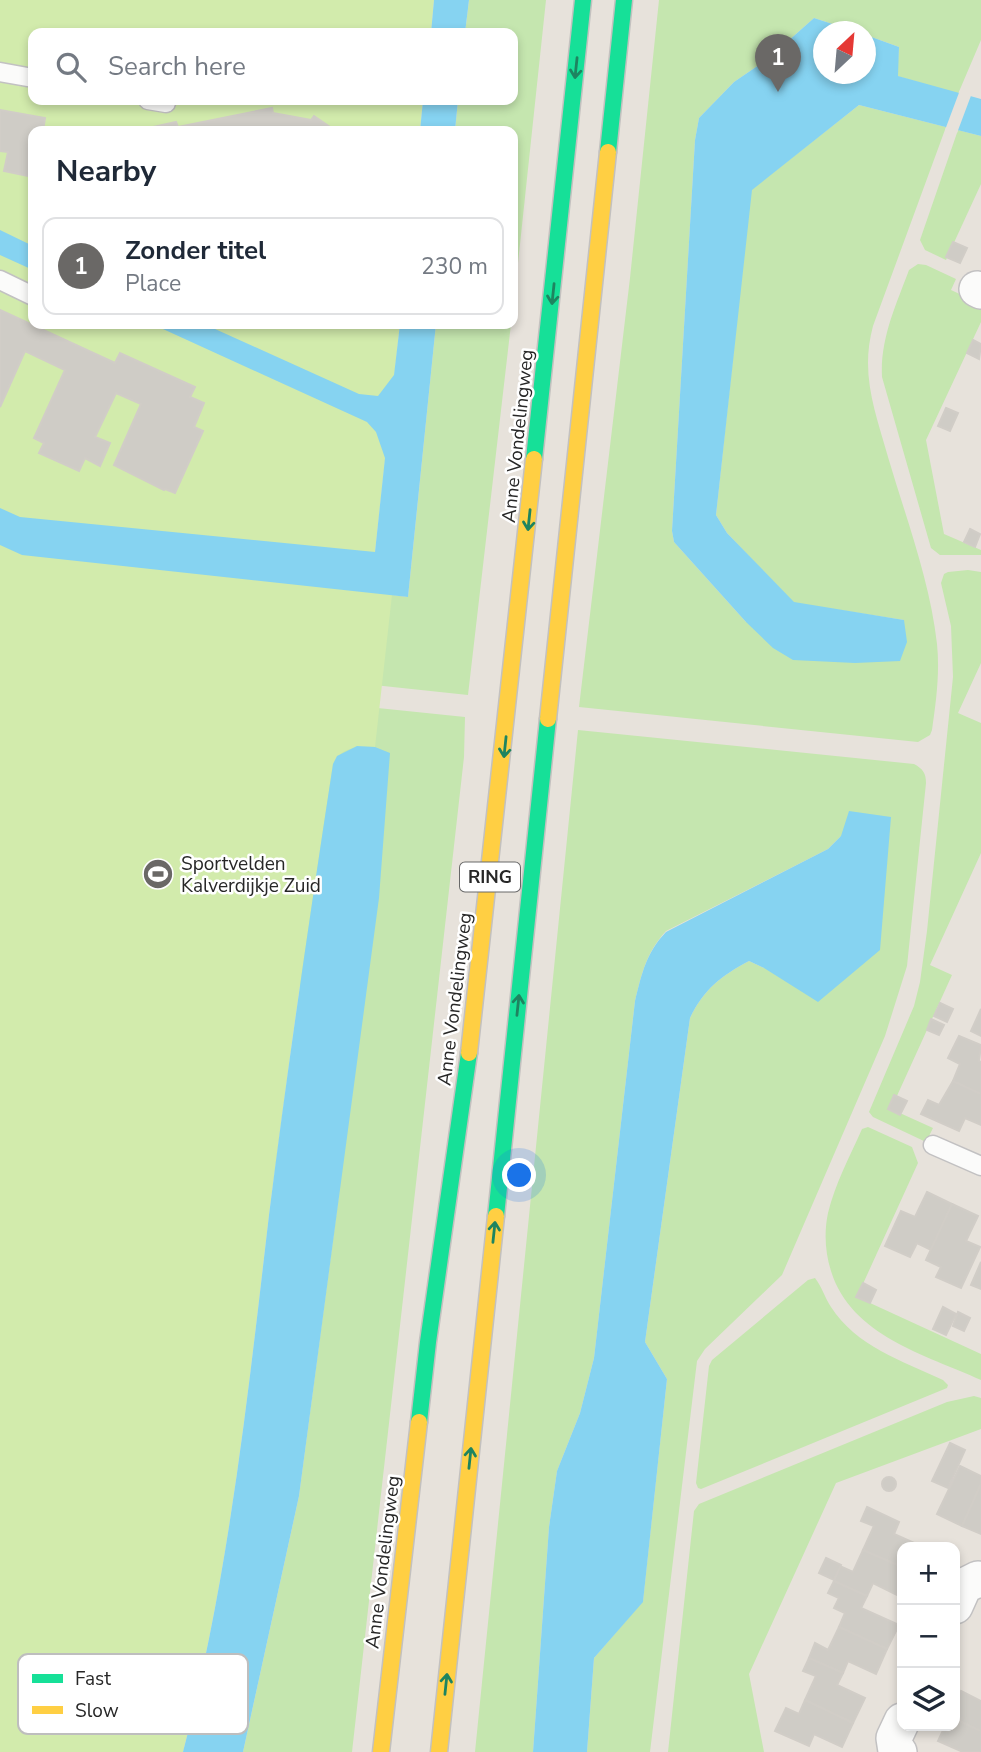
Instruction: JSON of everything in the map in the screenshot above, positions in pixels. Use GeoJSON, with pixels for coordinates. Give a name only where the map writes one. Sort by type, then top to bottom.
{"type":"FeatureCollection","features":[{"type":"Feature","properties":{"kind":"main road","name":"Anne Vondelingweg"},"geometry":{"type":"LineString","coordinates":[[381,1752],[429,1342],[476,1007],[583,0]]}},
{"type":"Feature","properties":{"kind":"main road","name":"RING"},"geometry":{"type":"LineString","coordinates":[[439,1752],[624,0]]}},
{"type":"Feature","properties":{"kind":"main road"},"geometry":{"type":"LineString","coordinates":[[615,97],[637,0]]}},
{"type":"Feature","properties":{"kind":"street"},"geometry":{"type":"LineString","coordinates":[[955,1605],[964,1586],[981,1580]]}},
{"type":"Feature","properties":{"kind":"street"},"geometry":{"type":"LineString","coordinates":[[897,1731],[894,1738],[896,1751],[899,1752]]}},
{"type":"Feature","properties":{"kind":"lane"},"geometry":{"type":"LineString","coordinates":[[0,72],[28,77]]}},
{"type":"Feature","properties":{"kind":"lane"},"geometry":{"type":"LineString","coordinates":[[0,280],[28,294]]}},
{"type":"Feature","properties":{"kind":"lane"},"geometry":{"type":"LineString","coordinates":[[933,1144],[981,1166]]}},
{"type":"Feature","properties":{"kind":"green space","name":"Sportvelden Kalverdijkje Zuid"},"geometry":{"type":"Polygon","coordinates":[[[0,0],[434,0],[431,28],[28,28],[28,105],[423,105],[420,126],[28,126],[28,329],[399,329],[375,552],[392,595],[375,747],[356,747],[345,751],[333,764],[284,1102],[245,1417],[225,1552],[206,1654],[18,1654],[18,1734],[187,1734],[183,1752],[0,1752],[0,0]]]}},
{"type":"Feature","properties":{"kind":"green space"},"geometry":{"type":"Polygon","coordinates":[[[469,0],[546,0],[518,263],[518,126],[455,126],[458,105],[518,105],[518,28],[466,28],[469,0]]]}},
{"type":"Feature","properties":{"kind":"green space"},"geometry":{"type":"Polygon","coordinates":[[[659,0],[981,0],[981,40],[958,94],[897,76],[899,47],[876,39],[876,21],[823,21],[814,18],[769,58],[734,82],[699,118],[695,140],[672,531],[674,542],[746,622],[904,620],[794,603],[727,533],[716,515],[751,190],[859,105],[946,127],[873,326],[868,360],[874,408],[910,526],[934,620],[938,677],[930,735],[918,742],[579,707],[630,278],[659,0]]]}},
{"type":"Feature","properties":{"kind":"green space"},"geometry":{"type":"Polygon","coordinates":[[[958,130],[981,136],[981,184],[946,260],[925,250],[920,240],[958,130]]]}},
{"type":"Feature","properties":{"kind":"green space"},"geometry":{"type":"Polygon","coordinates":[[[918,264],[956,279],[951,290],[981,304],[981,322],[926,440],[944,534],[981,550],[981,555],[940,555],[931,548],[882,377],[890,322],[909,270],[918,264]]]}},
{"type":"Feature","properties":{"kind":"green space"},"geometry":{"type":"Polygon","coordinates":[[[435,329],[510,329],[468,695],[176,664],[0,545],[408,597],[435,329]]]}},
{"type":"Feature","properties":{"kind":"green space"},"geometry":{"type":"Polygon","coordinates":[[[948,572],[981,572],[981,663],[958,713],[981,723],[981,853],[930,965],[952,975],[891,1109],[933,1128],[926,1142],[873,1117],[869,1112],[914,1006],[920,982],[953,677],[951,626],[941,583],[944,574],[948,572]]]}},
{"type":"Feature","properties":{"kind":"green space"},"geometry":{"type":"Polygon","coordinates":[[[174,687],[465,717],[464,757],[352,1752],[243,1752],[299,1496],[339,1194],[299,983],[275,1168],[198,1654],[182,1654],[174,687]]]}},
{"type":"Feature","properties":{"kind":"green space"},"geometry":{"type":"Polygon","coordinates":[[[578,730],[914,764],[923,772],[926,783],[907,966],[885,1036],[782,1275],[705,1349],[697,1361],[650,1752],[587,1752],[594,1658],[643,1601],[667,1379],[645,1342],[690,1018],[707,991],[730,972],[749,961],[764,968],[841,836],[828,849],[666,931],[649,955],[635,1001],[594,1358],[580,1413],[557,1471],[549,1527],[533,1752],[475,1752],[578,730]]]}},
{"type":"Feature","properties":{"kind":"green space"},"geometry":{"type":"Polygon","coordinates":[[[868,1127],[912,1147],[918,1163],[857,1297],[981,1354],[981,1380],[915,1352],[873,1327],[855,1312],[841,1293],[831,1271],[826,1242],[831,1202],[862,1129],[868,1127]]]}},
{"type":"Feature","properties":{"kind":"green space"},"geometry":{"type":"Polygon","coordinates":[[[815,1278],[831,1307],[853,1332],[896,1359],[943,1380],[948,1385],[947,1388],[698,1488],[696,1483],[709,1366],[712,1360],[808,1280],[815,1278]]]}},
{"type":"Feature","properties":{"kind":"green space"},"geometry":{"type":"Polygon","coordinates":[[[974,1396],[981,1398],[981,1429],[836,1483],[749,1674],[764,1752],[668,1752],[694,1511],[699,1504],[947,1402],[974,1396]]]}},
{"type":"Feature","properties":{"kind":"water"},"geometry":{"type":"Polygon","coordinates":[[[434,0],[469,0],[466,28],[431,28],[434,0]]]}},
{"type":"Feature","properties":{"kind":"water"},"geometry":{"type":"Polygon","coordinates":[[[814,18],[823,21],[813,21],[813,84],[876,84],[876,39],[899,47],[898,76],[981,99],[981,136],[859,105],[752,190],[716,515],[727,533],[794,602],[904,620],[907,642],[900,661],[855,663],[793,660],[773,648],[746,622],[674,542],[672,531],[695,140],[699,118],[734,82],[769,58],[814,18]]]}},
{"type":"Feature","properties":{"kind":"water"},"geometry":{"type":"Polygon","coordinates":[[[423,105],[458,105],[455,126],[420,126],[423,105]]]}},
{"type":"Feature","properties":{"kind":"water"},"geometry":{"type":"Polygon","coordinates":[[[0,230],[28,244],[28,268],[0,255],[0,230]]]}},
{"type":"Feature","properties":{"kind":"water"},"geometry":{"type":"Polygon","coordinates":[[[163,329],[215,329],[359,394],[378,396],[394,375],[399,329],[435,329],[408,597],[22,555],[0,545],[0,508],[20,517],[375,552],[385,458],[376,432],[367,422],[163,329]]]}},
{"type":"Feature","properties":{"kind":"water"},"geometry":{"type":"Polygon","coordinates":[[[357,746],[375,747],[390,753],[379,898],[299,1496],[248,1729],[248,1654],[206,1654],[225,1552],[245,1417],[284,1102],[333,764],[337,756],[357,746]]]}},
{"type":"Feature","properties":{"kind":"water"},"geometry":{"type":"Polygon","coordinates":[[[849,811],[891,817],[880,950],[818,1002],[749,961],[714,984],[690,1018],[645,1342],[667,1379],[643,1602],[594,1658],[587,1752],[533,1752],[549,1527],[557,1471],[580,1413],[594,1358],[635,1001],[643,972],[649,956],[666,932],[828,849],[841,836],[849,811]]]}},
{"type":"Feature","properties":{"kind":"water"},"geometry":{"type":"Polygon","coordinates":[[[187,1734],[247,1734],[243,1752],[183,1752],[187,1734]]]}},
{"type":"Feature","properties":{"kind":"pier"},"geometry":{"type":"Polygon","coordinates":[[[960,90],[972,93],[957,133],[945,130],[960,90]]]}},
{"type":"Feature","properties":{"kind":"building"},"geometry":{"type":"Polygon","coordinates":[[[272,108],[273,113],[311,120],[314,116],[329,126],[183,126],[272,108]]]}},
{"type":"Feature","properties":{"kind":"building"},"geometry":{"type":"Polygon","coordinates":[[[0,110],[45,118],[44,126],[28,126],[28,176],[4,171],[8,152],[0,151],[0,110]]]}},
{"type":"Feature","properties":{"kind":"building"},"geometry":{"type":"Polygon","coordinates":[[[176,122],[178,126],[158,126],[176,122]]]}},
{"type":"Feature","properties":{"kind":"building"},"geometry":{"type":"Polygon","coordinates":[[[953,242],[967,248],[960,263],[946,257],[953,242]]]}},
{"type":"Feature","properties":{"kind":"building"},"geometry":{"type":"Polygon","coordinates":[[[0,310],[28,323],[28,329],[41,329],[115,363],[120,353],[195,387],[190,397],[204,403],[194,427],[203,431],[175,493],[114,465],[141,404],[116,393],[95,437],[110,443],[100,466],[85,458],[79,471],[39,453],[44,443],[34,438],[65,370],[25,351],[0,407],[0,310]]]}},
{"type":"Feature","properties":{"kind":"building"},"geometry":{"type":"Polygon","coordinates":[[[973,340],[981,344],[979,359],[967,353],[973,340]]]}},
{"type":"Feature","properties":{"kind":"building"},"geometry":{"type":"Polygon","coordinates":[[[946,408],[958,413],[950,431],[938,426],[946,408]]]}},
{"type":"Feature","properties":{"kind":"building"},"geometry":{"type":"Polygon","coordinates":[[[970,529],[980,534],[975,547],[964,542],[970,529]]]}},
{"type":"Feature","properties":{"kind":"building"},"geometry":{"type":"Polygon","coordinates":[[[940,1003],[953,1009],[947,1022],[934,1016],[940,1003]]]}},
{"type":"Feature","properties":{"kind":"building"},"geometry":{"type":"Polygon","coordinates":[[[981,1009],[981,1036],[971,1031],[981,1009]]]}},
{"type":"Feature","properties":{"kind":"building"},"geometry":{"type":"Polygon","coordinates":[[[931,1019],[944,1025],[939,1035],[927,1030],[931,1019]]]}},
{"type":"Feature","properties":{"kind":"building"},"geometry":{"type":"Polygon","coordinates":[[[959,1036],[981,1045],[981,1094],[953,1081],[960,1064],[948,1058],[959,1036]]]}},
{"type":"Feature","properties":{"kind":"building"},"geometry":{"type":"Polygon","coordinates":[[[953,1081],[981,1094],[981,1125],[965,1118],[959,1131],[921,1114],[928,1100],[939,1105],[953,1081]]]}},
{"type":"Feature","properties":{"kind":"building"},"geometry":{"type":"Polygon","coordinates":[[[894,1095],[907,1101],[900,1115],[888,1109],[894,1095]]]}},
{"type":"Feature","properties":{"kind":"building"},"geometry":{"type":"Polygon","coordinates":[[[927,1192],[952,1204],[931,1250],[917,1243],[910,1257],[885,1246],[901,1211],[915,1217],[927,1192]]]}},
{"type":"Feature","properties":{"kind":"building"},"geometry":{"type":"Polygon","coordinates":[[[952,1204],[978,1216],[966,1241],[980,1247],[961,1288],[936,1277],[941,1267],[926,1260],[952,1204]]]}},
{"type":"Feature","properties":{"kind":"building"},"geometry":{"type":"Polygon","coordinates":[[[981,1262],[981,1289],[971,1285],[981,1262]]]}},
{"type":"Feature","properties":{"kind":"building"},"geometry":{"type":"Polygon","coordinates":[[[863,1283],[876,1290],[870,1303],[856,1297],[863,1283]]]}},
{"type":"Feature","properties":{"kind":"building"},"geometry":{"type":"Polygon","coordinates":[[[943,1307],[956,1314],[946,1335],[933,1329],[943,1307]]]}},
{"type":"Feature","properties":{"kind":"building"},"geometry":{"type":"Polygon","coordinates":[[[958,1312],[970,1318],[964,1331],[953,1326],[958,1312]]]}},
{"type":"Feature","properties":{"kind":"building"},"geometry":{"type":"Polygon","coordinates":[[[950,1443],[965,1450],[948,1488],[932,1481],[950,1443]]]}},
{"type":"Feature","properties":{"kind":"building"},"geometry":{"type":"Polygon","coordinates":[[[960,1466],[981,1476],[981,1484],[962,1526],[937,1514],[960,1466]]]}},
{"type":"Feature","properties":{"kind":"building"},"geometry":{"type":"Polygon","coordinates":[[[886,1477],[892,1477],[896,1484],[892,1491],[886,1491],[882,1487],[882,1481],[886,1477]]]}},
{"type":"Feature","properties":{"kind":"building"},"geometry":{"type":"Polygon","coordinates":[[[981,1484],[981,1534],[962,1526],[981,1484]]]}},
{"type":"Feature","properties":{"kind":"building"},"geometry":{"type":"Polygon","coordinates":[[[867,1507],[899,1522],[894,1534],[912,1542],[897,1542],[897,1565],[863,1550],[874,1526],[861,1521],[867,1507]]]}},
{"type":"Feature","properties":{"kind":"building"},"geometry":{"type":"Polygon","coordinates":[[[863,1550],[897,1565],[897,1595],[873,1583],[867,1596],[834,1581],[840,1566],[853,1572],[863,1550]]]}},
{"type":"Feature","properties":{"kind":"building"},"geometry":{"type":"Polygon","coordinates":[[[826,1558],[841,1565],[834,1580],[819,1573],[826,1558]]]}},
{"type":"Feature","properties":{"kind":"building"},"geometry":{"type":"Polygon","coordinates":[[[834,1581],[867,1596],[861,1608],[897,1624],[887,1649],[839,1627],[845,1613],[834,1608],[839,1598],[828,1593],[834,1581]]]}},
{"type":"Feature","properties":{"kind":"building"},"geometry":{"type":"Polygon","coordinates":[[[839,1627],[887,1649],[876,1674],[848,1661],[843,1673],[809,1658],[815,1643],[828,1650],[839,1627]]]}},
{"type":"Feature","properties":{"kind":"building"},"geometry":{"type":"Polygon","coordinates":[[[809,1658],[843,1673],[837,1685],[865,1698],[853,1723],[805,1700],[816,1676],[803,1671],[809,1658]]]}},
{"type":"Feature","properties":{"kind":"building"},"geometry":{"type":"Polygon","coordinates":[[[961,1691],[981,1701],[981,1731],[960,1721],[961,1691]]]}},
{"type":"Feature","properties":{"kind":"building"},"geometry":{"type":"Polygon","coordinates":[[[805,1700],[853,1723],[842,1747],[814,1734],[809,1746],[775,1731],[786,1708],[799,1714],[805,1700]]]}},
{"type":"Feature","properties":{"kind":"building"},"geometry":{"type":"Polygon","coordinates":[[[960,1721],[981,1731],[981,1752],[963,1752],[938,1741],[943,1731],[960,1731],[960,1721]]]}},
{"type":"Feature","properties":{"kind":"traffic: fast"},"geometry":{"type":"LineString","coordinates":[[534,459],[583,0]]}},
{"type":"Feature","properties":{"kind":"traffic: fast"},"geometry":{"type":"LineString","coordinates":[[608,152],[624,0]]}},
{"type":"Feature","properties":{"kind":"traffic: fast"},"geometry":{"type":"LineString","coordinates":[[496,1216],[548,719]]}},
{"type":"Feature","properties":{"kind":"traffic: fast"},"geometry":{"type":"LineString","coordinates":[[419,1422],[469,1053]]}},
{"type":"Feature","properties":{"kind":"traffic: slow"},"geometry":{"type":"LineString","coordinates":[[548,719],[608,152]]}},
{"type":"Feature","properties":{"kind":"traffic: slow"},"geometry":{"type":"LineString","coordinates":[[469,1053],[534,459]]}},
{"type":"Feature","properties":{"kind":"traffic: slow"},"geometry":{"type":"LineString","coordinates":[[439,1752],[496,1216]]}},
{"type":"Feature","properties":{"kind":"traffic: slow"},"geometry":{"type":"LineString","coordinates":[[381,1752],[419,1422]]}},
{"type":"Feature","properties":{"kind":"place","name":"Zonder titel"},"geometry":{"type":"Point","coordinates":[778,92]}},
{"type":"Feature","properties":{"kind":"place","name":"Sportvelden Kalverdijkje Zuid"},"geometry":{"type":"Point","coordinates":[158,874]}}]}
